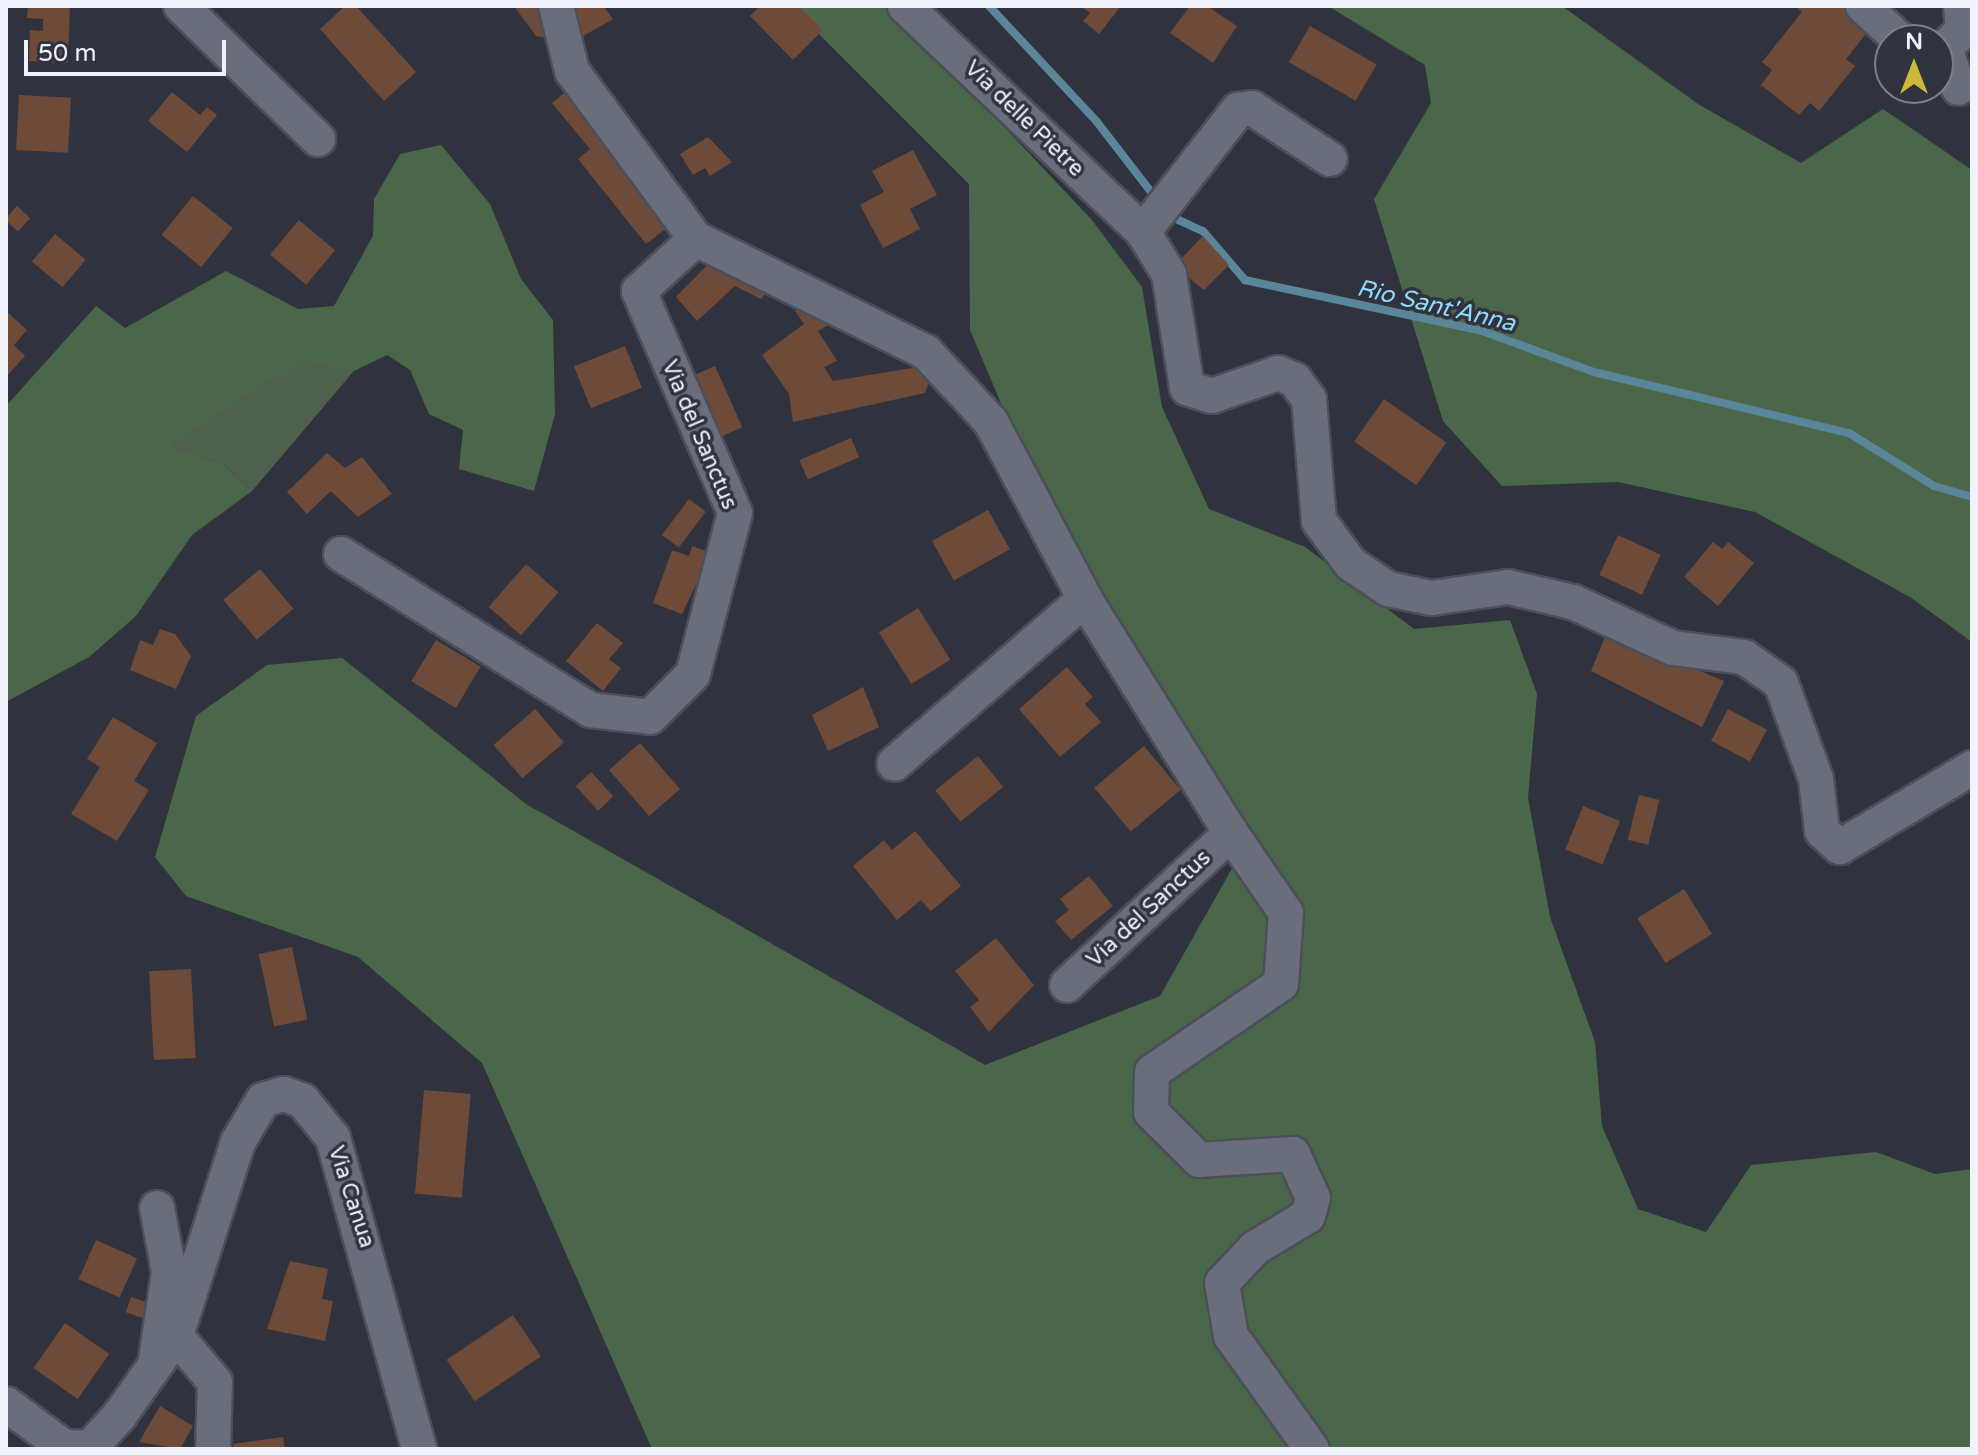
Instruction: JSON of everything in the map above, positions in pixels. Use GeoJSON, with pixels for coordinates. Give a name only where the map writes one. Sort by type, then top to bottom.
{"type":"FeatureCollection","features":[{"type":"Feature","properties":{"kind":"street"},"geometry":{"type":"LineString","coordinates":[[181,6],[318,139]]}},
{"type":"Feature","properties":{"kind":"street","name":"Via del Sanctus"},"geometry":{"type":"LineString","coordinates":[[556,6],[572,71],[696,239],[926,352],[991,422],[1085,599],[1231,833],[1286,913],[1281,984],[1152,1072],[1151,1112],[1199,1160],[1293,1154],[1313,1198],[1308,1216],[1255,1248],[1222,1283],[1231,1336],[1312,1449]]}},
{"type":"Feature","properties":{"kind":"street","name":"Via delle Pietre"},"geometry":{"type":"LineString","coordinates":[[905,6],[1146,228],[1169,274],[1187,388],[1212,396],[1278,373],[1295,380],[1309,399],[1319,521],[1351,564],[1388,589],[1432,598],[1508,587],[1573,602],[1673,648],[1744,657],[1781,683],[1816,779],[1822,831],[1840,847],[1972,768]]}},
{"type":"Feature","properties":{"kind":"street"},"geometry":{"type":"LineString","coordinates":[[1863,6],[1883,24]]}},
{"type":"Feature","properties":{"kind":"street"},"geometry":{"type":"LineString","coordinates":[[1954,40],[1963,30],[1961,6]]}},
{"type":"Feature","properties":{"kind":"street"},"geometry":{"type":"LineString","coordinates":[[1954,78],[1959,88]]}},
{"type":"Feature","properties":{"kind":"street"},"geometry":{"type":"LineString","coordinates":[[1146,228],[1238,110],[1252,108],[1330,159]]}},
{"type":"Feature","properties":{"kind":"street","name":"Via del Sanctus"},"geometry":{"type":"LineString","coordinates":[[341,554],[591,710],[650,717],[693,674],[735,513],[639,291],[696,239]]}},
{"type":"Feature","properties":{"kind":"street"},"geometry":{"type":"LineString","coordinates":[[894,764],[1085,599]]}},
{"type":"Feature","properties":{"kind":"street","name":"Via del Sanctus"},"geometry":{"type":"LineString","coordinates":[[1067,985],[1231,833]]}},
{"type":"Feature","properties":{"kind":"street","name":"Via Canua"},"geometry":{"type":"LineString","coordinates":[[6,1404],[64,1447],[90,1448],[167,1350],[238,1142],[263,1100],[284,1094],[303,1101],[333,1138],[419,1448]]}},
{"type":"Feature","properties":{"kind":"street"},"geometry":{"type":"LineString","coordinates":[[157,1208],[169,1272],[154,1339],[215,1382],[213,1449]]}},
{"type":"Feature","properties":{"kind":"green space"},"geometry":{"type":"Polygon","coordinates":[[[791,6],[890,6],[1091,219],[1142,287],[1162,407],[1209,509],[1305,547],[1414,629],[1510,620],[1537,694],[1528,798],[1550,917],[1595,1042],[1602,1126],[1638,1209],[1706,1232],[1751,1165],[1876,1152],[1935,1174],[1972,1169],[1972,1449],[652,1449],[482,1063],[358,957],[186,896],[155,857],[196,716],[267,665],[342,658],[526,804],[985,1065],[1160,996],[1252,833],[1052,524],[970,330],[969,184],[791,6]]]}},
{"type":"Feature","properties":{"kind":"green space"},"geometry":{"type":"Polygon","coordinates":[[[1328,6],[1562,6],[1698,104],[1801,163],[1883,109],[1972,170],[1972,642],[1910,597],[1755,512],[1618,482],[1502,486],[1443,421],[1374,199],[1431,103],[1425,65],[1328,6]]]}},
{"type":"Feature","properties":{"kind":"green space"},"geometry":{"type":"Polygon","coordinates":[[[441,145],[490,204],[521,279],[553,320],[555,414],[534,491],[459,469],[463,430],[429,414],[410,370],[387,355],[352,372],[301,360],[169,445],[225,465],[252,491],[192,535],[136,616],[89,657],[6,702],[6,406],[96,306],[125,328],[226,271],[298,309],[334,306],[373,236],[374,199],[400,154],[441,145]]]}},
{"type":"Feature","properties":{"kind":"green space"},"geometry":{"type":"Polygon","coordinates":[[[301,359],[353,372],[252,491],[225,465],[168,445],[301,359]]]}},
{"type":"Feature","properties":{"kind":"building"},"geometry":{"type":"Polygon","coordinates":[[[28,6],[70,6],[68,63],[29,61],[30,30],[43,31],[43,19],[27,18],[28,6]]]}},
{"type":"Feature","properties":{"kind":"building"},"geometry":{"type":"Polygon","coordinates":[[[345,6],[356,6],[416,72],[384,101],[320,29],[345,6]]]}},
{"type":"Feature","properties":{"kind":"building"},"geometry":{"type":"Polygon","coordinates":[[[514,6],[548,6],[549,38],[536,36],[514,6]]]}},
{"type":"Feature","properties":{"kind":"building"},"geometry":{"type":"Polygon","coordinates":[[[570,6],[603,6],[613,19],[578,39],[570,6]]]}},
{"type":"Feature","properties":{"kind":"building"},"geometry":{"type":"Polygon","coordinates":[[[760,6],[799,6],[823,30],[793,60],[750,16],[760,6]]]}},
{"type":"Feature","properties":{"kind":"building"},"geometry":{"type":"Polygon","coordinates":[[[1080,6],[1121,6],[1099,34],[1083,21],[1090,13],[1080,6]]]}},
{"type":"Feature","properties":{"kind":"building"},"geometry":{"type":"Polygon","coordinates":[[[1190,6],[1207,6],[1237,26],[1213,63],[1170,33],[1190,6]]]}},
{"type":"Feature","properties":{"kind":"building"},"geometry":{"type":"Polygon","coordinates":[[[1795,6],[1848,6],[1858,14],[1851,22],[1866,34],[1846,59],[1855,66],[1819,111],[1810,103],[1799,115],[1761,85],[1772,70],[1762,62],[1802,12],[1795,6]]]}},
{"type":"Feature","properties":{"kind":"building"},"geometry":{"type":"Polygon","coordinates":[[[1310,26],[1377,64],[1356,101],[1289,62],[1310,26]]]}},
{"type":"Feature","properties":{"kind":"building"},"geometry":{"type":"Polygon","coordinates":[[[574,85],[672,224],[646,244],[578,159],[590,149],[552,103],[574,85]]]}},
{"type":"Feature","properties":{"kind":"building"},"geometry":{"type":"Polygon","coordinates":[[[172,92],[200,115],[207,107],[217,115],[187,152],[148,121],[172,92]]]}},
{"type":"Feature","properties":{"kind":"building"},"geometry":{"type":"Polygon","coordinates":[[[19,95],[71,98],[68,153],[16,150],[19,95]]]}},
{"type":"Feature","properties":{"kind":"building"},"geometry":{"type":"Polygon","coordinates":[[[708,137],[732,162],[710,176],[705,168],[693,175],[680,154],[708,137]]]}},
{"type":"Feature","properties":{"kind":"building"},"geometry":{"type":"Polygon","coordinates":[[[913,150],[937,195],[910,209],[920,229],[883,248],[860,205],[884,192],[872,171],[913,150]]]}},
{"type":"Feature","properties":{"kind":"building"},"geometry":{"type":"Polygon","coordinates":[[[193,196],[233,228],[201,267],[162,235],[193,196]]]}},
{"type":"Feature","properties":{"kind":"building"},"geometry":{"type":"Polygon","coordinates":[[[17,206],[30,218],[18,231],[6,220],[17,206]]]}},
{"type":"Feature","properties":{"kind":"building"},"geometry":{"type":"Polygon","coordinates":[[[299,220],[335,250],[306,285],[270,254],[299,220]]]}},
{"type":"Feature","properties":{"kind":"building"},"geometry":{"type":"Polygon","coordinates":[[[55,234],[86,260],[63,287],[32,262],[55,234]]]}},
{"type":"Feature","properties":{"kind":"building"},"geometry":{"type":"Polygon","coordinates":[[[1203,236],[1229,265],[1204,290],[1174,266],[1203,236]]]}},
{"type":"Feature","properties":{"kind":"building"},"geometry":{"type":"Polygon","coordinates":[[[719,253],[786,287],[776,298],[767,292],[761,299],[735,286],[697,321],[676,297],[719,253]]]}},
{"type":"Feature","properties":{"kind":"building"},"geometry":{"type":"Polygon","coordinates":[[[809,302],[828,325],[818,331],[837,361],[824,367],[833,381],[918,367],[930,378],[925,393],[793,422],[789,394],[762,355],[804,324],[795,311],[809,302]]]}},
{"type":"Feature","properties":{"kind":"building"},"geometry":{"type":"Polygon","coordinates":[[[6,311],[27,330],[14,345],[25,356],[6,377],[6,311]]]}},
{"type":"Feature","properties":{"kind":"building"},"geometry":{"type":"Polygon","coordinates":[[[625,346],[642,388],[591,408],[574,367],[625,346]]]}},
{"type":"Feature","properties":{"kind":"building"},"geometry":{"type":"Polygon","coordinates":[[[715,366],[742,427],[716,439],[689,378],[715,366]]]}},
{"type":"Feature","properties":{"kind":"building"},"geometry":{"type":"Polygon","coordinates":[[[1384,399],[1446,443],[1416,485],[1354,442],[1384,399]]]}},
{"type":"Feature","properties":{"kind":"building"},"geometry":{"type":"Polygon","coordinates":[[[851,438],[859,457],[808,479],[799,460],[851,438]]]}},
{"type":"Feature","properties":{"kind":"building"},"geometry":{"type":"Polygon","coordinates":[[[327,453],[345,468],[362,457],[392,494],[358,517],[331,491],[307,514],[287,492],[327,453]]]}},
{"type":"Feature","properties":{"kind":"building"},"geometry":{"type":"Polygon","coordinates":[[[689,499],[706,512],[679,548],[662,535],[689,499]]]}},
{"type":"Feature","properties":{"kind":"building"},"geometry":{"type":"Polygon","coordinates":[[[988,510],[1010,549],[954,580],[932,541],[988,510]]]}},
{"type":"Feature","properties":{"kind":"building"},"geometry":{"type":"Polygon","coordinates":[[[1618,535],[1661,555],[1642,595],[1599,575],[1618,535]]]}},
{"type":"Feature","properties":{"kind":"building"},"geometry":{"type":"Polygon","coordinates":[[[1713,542],[1722,549],[1728,542],[1754,563],[1718,606],[1684,577],[1713,542]]]}},
{"type":"Feature","properties":{"kind":"building"},"geometry":{"type":"Polygon","coordinates":[[[692,546],[711,553],[682,614],[653,603],[672,550],[689,556],[692,546]]]}},
{"type":"Feature","properties":{"kind":"building"},"geometry":{"type":"Polygon","coordinates":[[[526,564],[558,592],[521,635],[489,607],[526,564]]]}},
{"type":"Feature","properties":{"kind":"building"},"geometry":{"type":"Polygon","coordinates":[[[260,569],[293,609],[257,640],[223,600],[260,569]]]}},
{"type":"Feature","properties":{"kind":"building"},"geometry":{"type":"Polygon","coordinates":[[[918,608],[950,660],[911,684],[879,632],[918,608]]]}},
{"type":"Feature","properties":{"kind":"building"},"geometry":{"type":"Polygon","coordinates":[[[597,623],[623,643],[609,659],[621,668],[603,691],[566,661],[597,623]]]}},
{"type":"Feature","properties":{"kind":"building"},"geometry":{"type":"Polygon","coordinates":[[[160,629],[175,634],[191,656],[176,689],[130,670],[140,640],[153,645],[160,629]]]}},
{"type":"Feature","properties":{"kind":"building"},"geometry":{"type":"Polygon","coordinates":[[[1607,632],[1724,681],[1702,727],[1591,671],[1607,632]]]}},
{"type":"Feature","properties":{"kind":"building"},"geometry":{"type":"Polygon","coordinates":[[[436,640],[481,667],[456,708],[411,681],[436,640]]]}},
{"type":"Feature","properties":{"kind":"building"},"geometry":{"type":"Polygon","coordinates":[[[1067,667],[1093,697],[1085,704],[1101,722],[1060,757],[1019,709],[1067,667]]]}},
{"type":"Feature","properties":{"kind":"building"},"geometry":{"type":"Polygon","coordinates":[[[863,687],[879,727],[828,751],[812,715],[863,687]]]}},
{"type":"Feature","properties":{"kind":"building"},"geometry":{"type":"Polygon","coordinates":[[[535,709],[564,742],[522,778],[493,745],[535,709]]]}},
{"type":"Feature","properties":{"kind":"building"},"geometry":{"type":"Polygon","coordinates":[[[1728,709],[1767,730],[1750,761],[1711,741],[1728,709]]]}},
{"type":"Feature","properties":{"kind":"building"},"geometry":{"type":"Polygon","coordinates":[[[113,717],[157,743],[134,781],[149,790],[117,841],[71,814],[100,767],[87,759],[113,717]]]}},
{"type":"Feature","properties":{"kind":"building"},"geometry":{"type":"Polygon","coordinates":[[[640,743],[680,789],[649,816],[609,770],[640,743]]]}},
{"type":"Feature","properties":{"kind":"building"},"geometry":{"type":"Polygon","coordinates":[[[1144,746],[1181,790],[1131,831],[1094,788],[1144,746]]]}},
{"type":"Feature","properties":{"kind":"building"},"geometry":{"type":"Polygon","coordinates":[[[978,756],[1003,787],[960,822],[935,791],[978,756]]]}},
{"type":"Feature","properties":{"kind":"building"},"geometry":{"type":"Polygon","coordinates":[[[591,772],[614,796],[598,810],[576,786],[591,772]]]}},
{"type":"Feature","properties":{"kind":"building"},"geometry":{"type":"Polygon","coordinates":[[[1639,795],[1659,800],[1648,845],[1628,840],[1639,795]]]}},
{"type":"Feature","properties":{"kind":"building"},"geometry":{"type":"Polygon","coordinates":[[[1583,806],[1620,821],[1602,865],[1565,850],[1583,806]]]}},
{"type":"Feature","properties":{"kind":"building"},"geometry":{"type":"Polygon","coordinates":[[[915,831],[961,886],[931,911],[921,900],[897,920],[853,866],[884,840],[892,850],[915,831]]]}},
{"type":"Feature","properties":{"kind":"building"},"geometry":{"type":"Polygon","coordinates":[[[1089,876],[1113,906],[1071,940],[1055,921],[1069,910],[1060,899],[1089,876]]]}},
{"type":"Feature","properties":{"kind":"building"},"geometry":{"type":"Polygon","coordinates":[[[1684,889],[1712,934],[1665,963],[1637,918],[1684,889]]]}},
{"type":"Feature","properties":{"kind":"building"},"geometry":{"type":"Polygon","coordinates":[[[996,938],[1034,985],[989,1032],[970,1007],[979,1000],[955,971],[996,938]]]}},
{"type":"Feature","properties":{"kind":"building"},"geometry":{"type":"Polygon","coordinates":[[[292,947],[307,1019],[274,1026],[259,954],[292,947]]]}},
{"type":"Feature","properties":{"kind":"building"},"geometry":{"type":"Polygon","coordinates":[[[191,969],[196,1058],[154,1060],[149,971],[191,969]]]}},
{"type":"Feature","properties":{"kind":"building"},"geometry":{"type":"Polygon","coordinates":[[[424,1090],[471,1094],[462,1198],[415,1194],[424,1090]]]}},
{"type":"Feature","properties":{"kind":"building"},"geometry":{"type":"Polygon","coordinates":[[[96,1240],[137,1258],[120,1298],[79,1279],[96,1240]]]}},
{"type":"Feature","properties":{"kind":"building"},"geometry":{"type":"Polygon","coordinates":[[[290,1261],[328,1269],[322,1299],[333,1301],[325,1341],[267,1329],[290,1261]]]}},
{"type":"Feature","properties":{"kind":"building"},"geometry":{"type":"Polygon","coordinates":[[[131,1297],[148,1303],[143,1318],[126,1312],[131,1297]]]}},
{"type":"Feature","properties":{"kind":"building"},"geometry":{"type":"Polygon","coordinates":[[[513,1315],[541,1356],[475,1401],[447,1360],[513,1315]]]}},
{"type":"Feature","properties":{"kind":"building"},"geometry":{"type":"Polygon","coordinates":[[[65,1323],[109,1354],[78,1399],[33,1368],[65,1323]]]}},
{"type":"Feature","properties":{"kind":"building"},"geometry":{"type":"Polygon","coordinates":[[[160,1406],[193,1426],[180,1449],[139,1442],[160,1406]]]}},
{"type":"Feature","properties":{"kind":"building"},"geometry":{"type":"Polygon","coordinates":[[[283,1437],[285,1449],[234,1449],[233,1444],[283,1437]]]}},
{"type":"Feature","properties":{"kind":"waterway","name":"Rio Sant'Anna"},"geometry":{"type":"LineString","coordinates":[[989,6],[1097,122],[1158,201]]}},
{"type":"Feature","properties":{"kind":"waterway","name":"Rio Sant'Anna"},"geometry":{"type":"LineString","coordinates":[[1168,215],[1203,231],[1245,280],[1482,331],[1594,372],[1849,433],[1934,486],[1972,497]]}}]}
